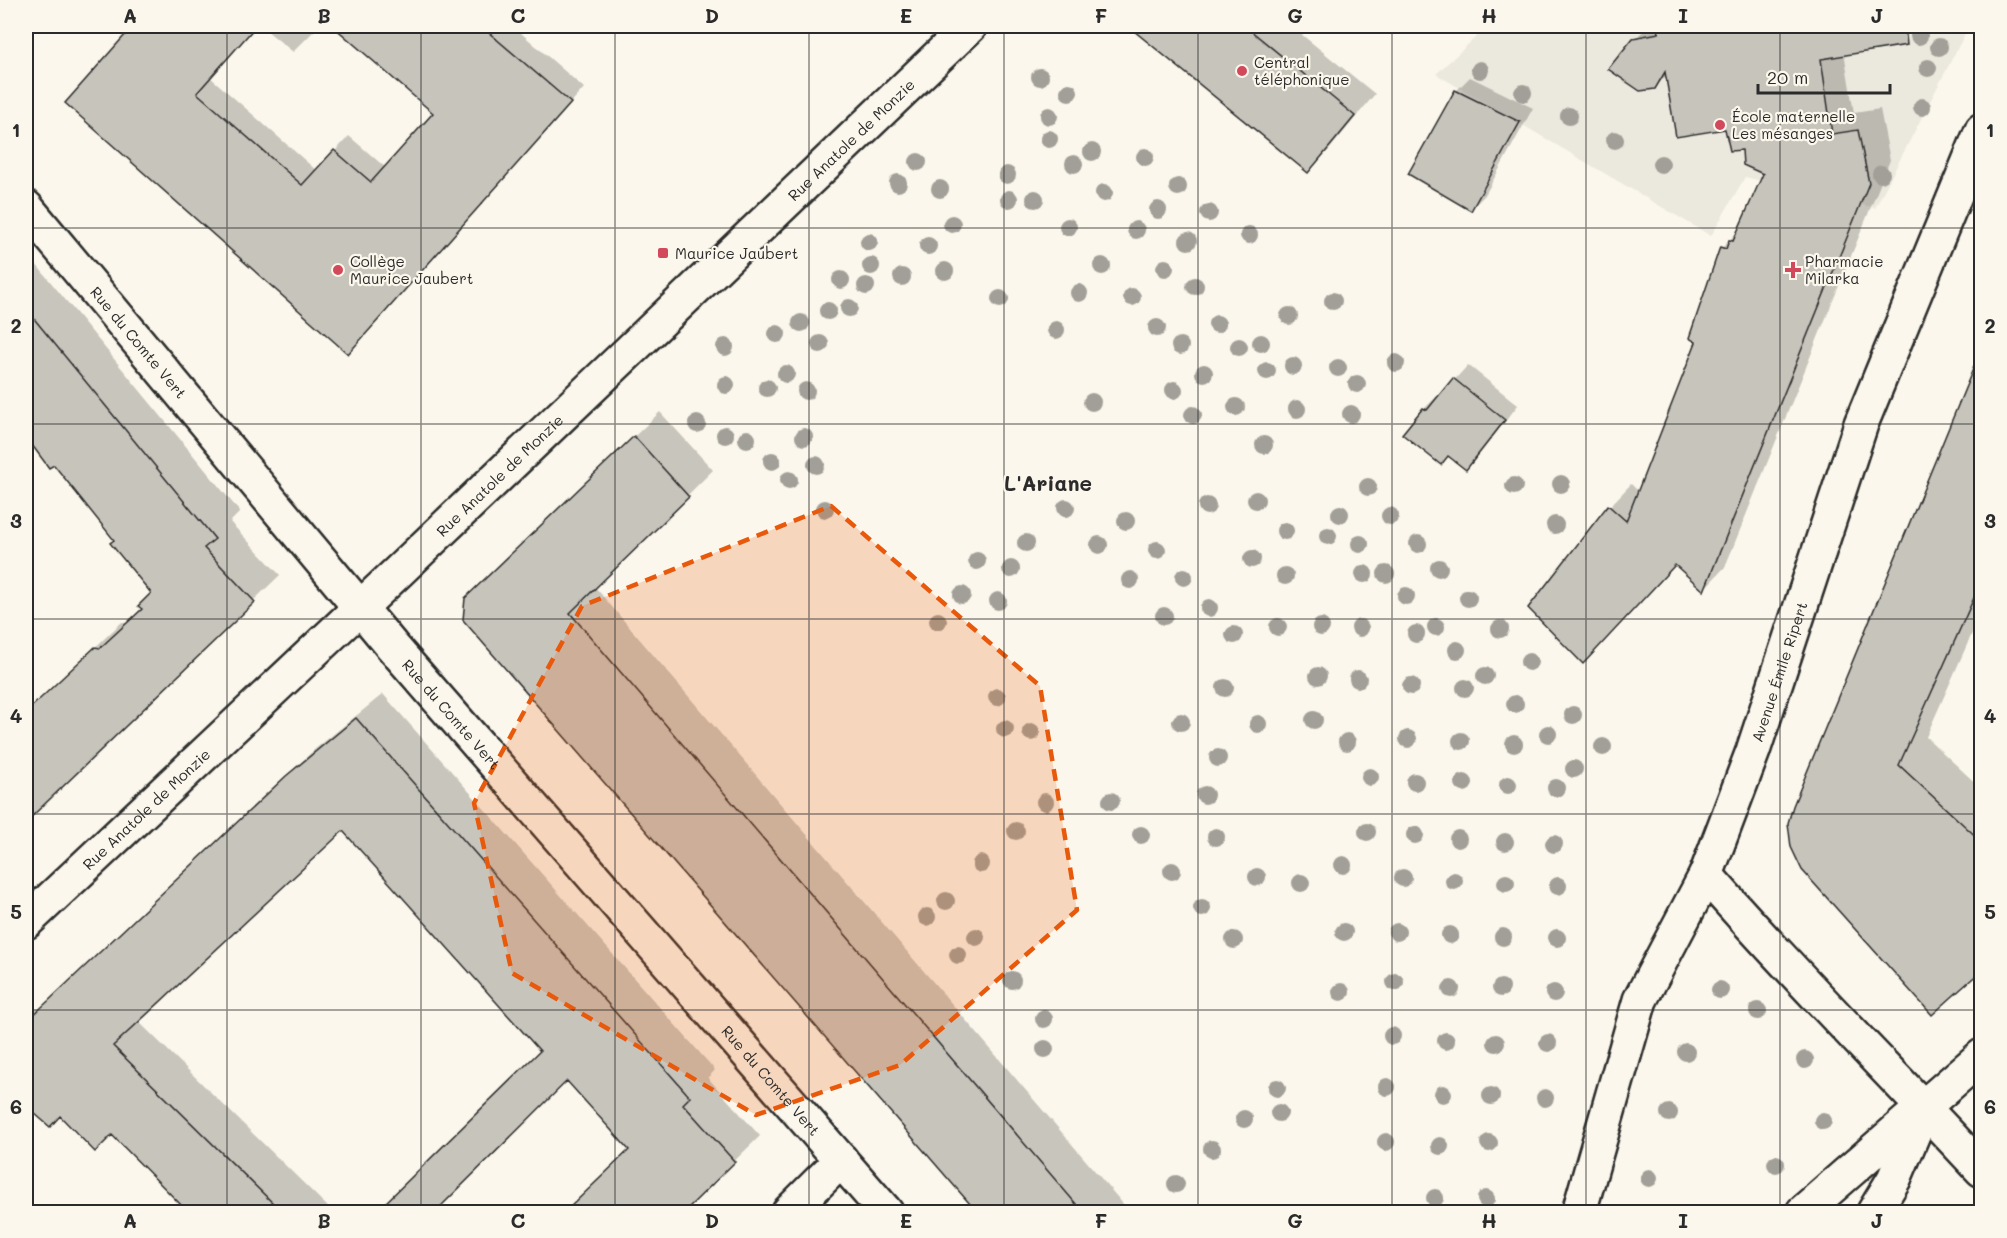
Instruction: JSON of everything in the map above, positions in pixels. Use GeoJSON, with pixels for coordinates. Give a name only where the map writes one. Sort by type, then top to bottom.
{"type":"FeatureCollection","features":[{"type":"Feature","properties":{"kind":"street","name":"Rue Anatole de Monzie"},"geometry":{"type":"LineString","coordinates":[[26,922],[970,26]]}},
{"type":"Feature","properties":{"kind":"street","name":"Avenue Émile Ripert"},"geometry":{"type":"LineString","coordinates":[[1579,1212],[1640,1000],[1706,875],[1753,751],[1861,424],[1982,130]]}},
{"type":"Feature","properties":{"kind":"street","name":"Rue du Comte Vert"},"geometry":{"type":"LineString","coordinates":[[26,207],[360,607],[886,1212]]}},
{"type":"Feature","properties":{"kind":"street"},"geometry":{"type":"LineString","coordinates":[[1706,875],[1769,948],[1982,1170]]}},
{"type":"Feature","properties":{"kind":"street"},"geometry":{"type":"LineString","coordinates":[[1803,1212],[1982,1056]]}},
{"type":"Feature","properties":{"kind":"street"},"geometry":{"type":"LineString","coordinates":[[1874,1212],[1894,1179],[1924,1108]]}},
{"type":"Feature","properties":{"kind":"street"},"geometry":{"type":"LineString","coordinates":[[789,1212],[841,1160]]}},
{"type":"Feature","properties":{"kind":"highlighted area"},"geometry":{"type":"Polygon","coordinates":[[[831,506],[1040,686],[1077,910],[900,1065],[756,1115],[512,973],[474,803],[582,606],[831,506]]]}},
{"type":"Feature","properties":{"kind":"shaded area","name":"École maternelle Les mésanges"},"geometry":{"type":"Polygon","coordinates":[[[1488,26],[1969,26],[1875,208],[1745,177],[1711,236],[1436,74],[1488,26]]]}},
{"type":"Feature","properties":{"kind":"building","name":"Collège Maurice Jaubert"},"geometry":{"type":"Polygon","coordinates":[[[133,26],[256,26],[197,93],[302,185],[334,150],[371,182],[433,113],[333,26],[481,26],[571,103],[348,354],[65,103],[133,26]]]}},
{"type":"Feature","properties":{"kind":"building","name":"Central téléphonique"},"geometry":{"type":"Polygon","coordinates":[[[1128,26],[1245,26],[1355,116],[1308,173],[1128,26]]]}},
{"type":"Feature","properties":{"kind":"building"},"geometry":{"type":"Polygon","coordinates":[[[1657,26],[1905,26],[1907,45],[1821,59],[1832,134],[1858,130],[1869,183],[1704,591],[1675,565],[1583,664],[1528,608],[1608,505],[1626,521],[1696,342],[1689,338],[1720,247],[1726,249],[1729,240],[1733,241],[1763,174],[1743,165],[1742,150],[1730,151],[1725,129],[1676,137],[1665,72],[1655,89],[1640,91],[1608,69],[1633,38],[1659,33],[1657,26]]]}},
{"type":"Feature","properties":{"kind":"building"},"geometry":{"type":"Polygon","coordinates":[[[1455,90],[1520,122],[1471,211],[1408,174],[1455,90]]]}},
{"type":"Feature","properties":{"kind":"building"},"geometry":{"type":"Polygon","coordinates":[[[26,309],[215,539],[204,548],[255,602],[26,822],[26,712],[95,647],[100,648],[142,609],[138,606],[151,593],[110,543],[114,540],[54,465],[49,468],[26,437],[26,309]]]}},
{"type":"Feature","properties":{"kind":"building"},"geometry":{"type":"Polygon","coordinates":[[[1980,352],[1982,580],[1899,765],[1982,842],[1982,970],[1932,1015],[1802,870],[1791,847],[1788,823],[1980,352]]]}},
{"type":"Feature","properties":{"kind":"building"},"geometry":{"type":"Polygon","coordinates":[[[1453,378],[1505,420],[1466,470],[1448,456],[1441,465],[1402,434],[1423,408],[1427,410],[1453,378]]]}},
{"type":"Feature","properties":{"kind":"building"},"geometry":{"type":"Polygon","coordinates":[[[634,436],[689,497],[570,613],[1083,1212],[977,1212],[463,620],[465,598],[634,436]]]}},
{"type":"Feature","properties":{"kind":"building"},"geometry":{"type":"Polygon","coordinates":[[[356,718],[690,1097],[683,1104],[735,1162],[684,1212],[565,1212],[629,1150],[567,1081],[435,1212],[376,1212],[540,1051],[343,831],[113,1046],[282,1212],[188,1212],[112,1135],[95,1152],[60,1116],[50,1127],[26,1106],[26,1022],[286,776],[356,718]]]}},
{"type":"Feature","properties":{"kind":"place","name":"Central téléphonique"},"geometry":{"type":"Point","coordinates":[1242,71]}},
{"type":"Feature","properties":{"kind":"place","name":"École maternelle Les mésanges"},"geometry":{"type":"Point","coordinates":[1720,125]}},
{"type":"Feature","properties":{"kind":"place","name":"Maurice Jaubert"},"geometry":{"type":"Point","coordinates":[663,253]}},
{"type":"Feature","properties":{"kind":"place","name":"Collège Maurice Jaubert"},"geometry":{"type":"Point","coordinates":[338,270]}},
{"type":"Feature","properties":{"kind":"place","name":"Pharmacie Milarka"},"geometry":{"type":"Point","coordinates":[1793,270]}},
{"type":"Feature","properties":{"kind":"district","name":"L'Ariane"},"geometry":{"type":"Point","coordinates":[1048,482]}}]}
